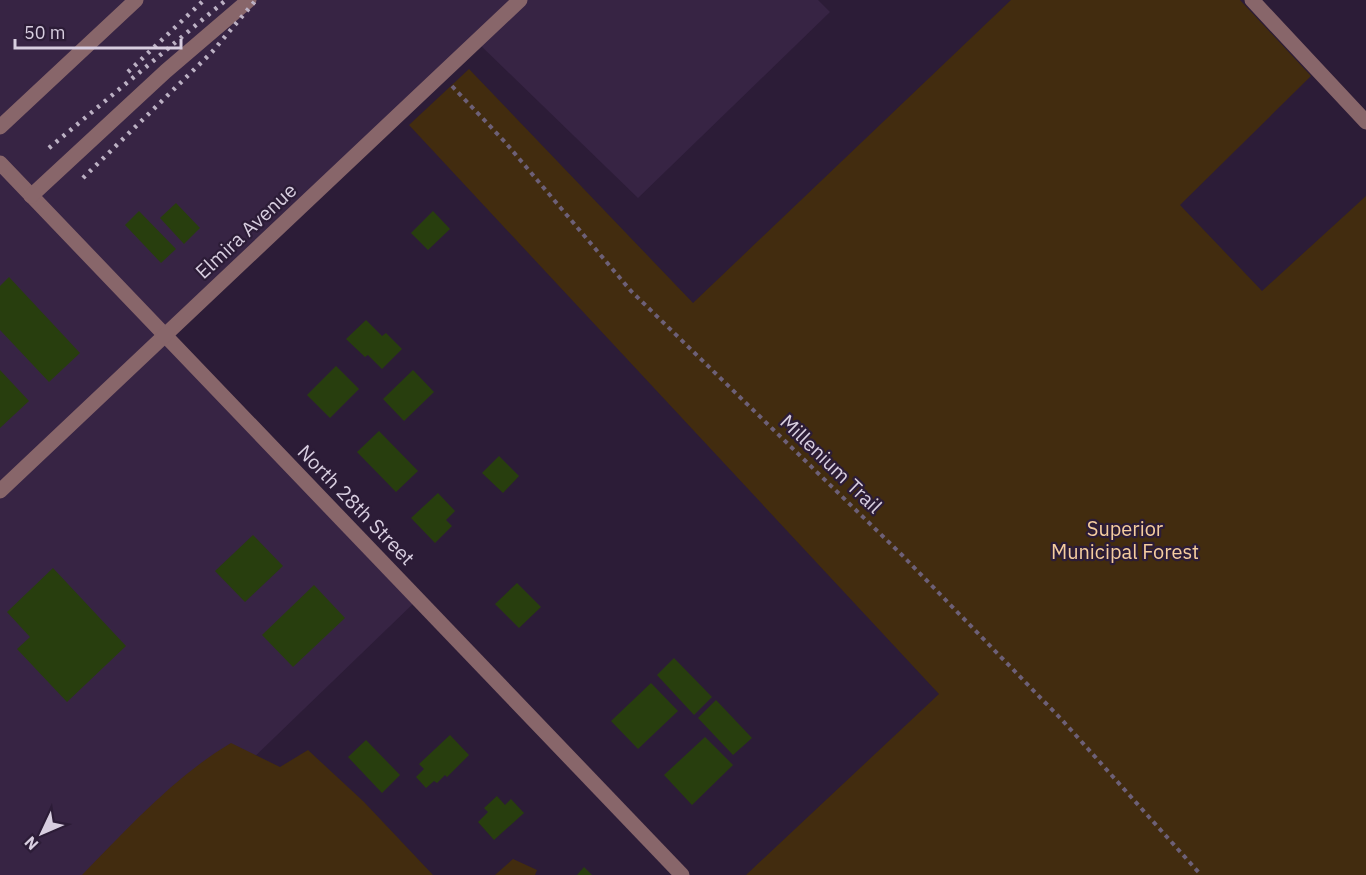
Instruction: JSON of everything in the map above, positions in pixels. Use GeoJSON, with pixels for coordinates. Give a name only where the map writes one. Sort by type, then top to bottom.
{"type":"FeatureCollection","features":[{"type":"Feature","properties":{"kind":"street"},"geometry":{"type":"LineString","coordinates":[[0,127],[136,0]]}},
{"type":"Feature","properties":{"kind":"street"},"geometry":{"type":"LineString","coordinates":[[31,196],[179,58],[249,0]]}},
{"type":"Feature","properties":{"kind":"street","name":"Elmira Avenue"},"geometry":{"type":"LineString","coordinates":[[0,491],[520,0]]}},
{"type":"Feature","properties":{"kind":"street"},"geometry":{"type":"LineString","coordinates":[[1252,0],[1366,122]]}},
{"type":"Feature","properties":{"kind":"street","name":"North 28th Street"},"geometry":{"type":"LineString","coordinates":[[0,163],[164,337],[682,875]]}},
{"type":"Feature","properties":{"kind":"path","name":"Millenium Trail"},"geometry":{"type":"LineString","coordinates":[[441,74],[505,142],[631,291],[902,555],[1063,721],[1201,875]]}},
{"type":"Feature","properties":{"kind":"shaded area"},"geometry":{"type":"Polygon","coordinates":[[[0,0],[818,0],[830,12],[638,198],[477,42],[164,336],[418,599],[132,875],[0,875],[0,0]]]}},
{"type":"Feature","properties":{"kind":"green space","name":"Superior Municipal Forest"},"geometry":{"type":"Polygon","coordinates":[[[1011,0],[1240,0],[1311,76],[1180,205],[1262,291],[1366,196],[1366,875],[746,875],[939,694],[409,125],[469,69],[693,303],[1011,0]]]}},
{"type":"Feature","properties":{"kind":"green space"},"geometry":{"type":"Polygon","coordinates":[[[231,743],[280,767],[308,750],[364,802],[433,875],[82,875],[171,787],[210,756],[231,743]]]}},
{"type":"Feature","properties":{"kind":"green space"},"geometry":{"type":"Polygon","coordinates":[[[513,859],[537,870],[535,875],[495,875],[513,859]]]}},
{"type":"Feature","properties":{"kind":"building"},"geometry":{"type":"Polygon","coordinates":[[[176,203],[200,228],[184,244],[160,218],[176,203]]]}},
{"type":"Feature","properties":{"kind":"building"},"geometry":{"type":"Polygon","coordinates":[[[139,211],[176,249],[161,263],[125,225],[139,211]]]}},
{"type":"Feature","properties":{"kind":"building"},"geometry":{"type":"Polygon","coordinates":[[[433,211],[450,229],[428,250],[411,233],[433,211]]]}},
{"type":"Feature","properties":{"kind":"building"},"geometry":{"type":"Polygon","coordinates":[[[9,277],[80,353],[49,382],[0,330],[0,286],[9,277]]]}},
{"type":"Feature","properties":{"kind":"building"},"geometry":{"type":"Polygon","coordinates":[[[366,320],[382,336],[386,333],[402,349],[382,369],[346,339],[366,320]]]}},
{"type":"Feature","properties":{"kind":"building"},"geometry":{"type":"Polygon","coordinates":[[[336,366],[359,389],[330,418],[307,395],[336,366]]]}},
{"type":"Feature","properties":{"kind":"building"},"geometry":{"type":"Polygon","coordinates":[[[0,370],[29,401],[0,428],[0,370]]]}},
{"type":"Feature","properties":{"kind":"building"},"geometry":{"type":"Polygon","coordinates":[[[413,370],[434,392],[404,421],[383,399],[413,370]]]}},
{"type":"Feature","properties":{"kind":"building"},"geometry":{"type":"Polygon","coordinates":[[[379,431],[418,471],[396,492],[357,452],[379,431]]]}},
{"type":"Feature","properties":{"kind":"building"},"geometry":{"type":"Polygon","coordinates":[[[499,456],[519,476],[503,493],[482,473],[499,456]]]}},
{"type":"Feature","properties":{"kind":"building"},"geometry":{"type":"Polygon","coordinates":[[[438,493],[455,511],[446,520],[452,526],[435,543],[411,518],[438,493]]]}},
{"type":"Feature","properties":{"kind":"building"},"geometry":{"type":"Polygon","coordinates":[[[253,535],[283,566],[245,602],[215,571],[253,535]]]}},
{"type":"Feature","properties":{"kind":"building"},"geometry":{"type":"Polygon","coordinates":[[[53,568],[126,646],[67,702],[17,649],[30,637],[7,612],[53,568]]]}},
{"type":"Feature","properties":{"kind":"building"},"geometry":{"type":"Polygon","coordinates":[[[517,583],[541,607],[519,628],[495,604],[517,583]]]}},
{"type":"Feature","properties":{"kind":"building"},"geometry":{"type":"Polygon","coordinates":[[[314,585],[345,618],[293,667],[262,635],[314,585]]]}},
{"type":"Feature","properties":{"kind":"building"},"geometry":{"type":"Polygon","coordinates":[[[674,658],[712,697],[694,715],[657,675],[674,658]]]}},
{"type":"Feature","properties":{"kind":"building"},"geometry":{"type":"Polygon","coordinates":[[[651,683],[678,711],[638,749],[611,721],[651,683]]]}},
{"type":"Feature","properties":{"kind":"building"},"geometry":{"type":"Polygon","coordinates":[[[716,700],[752,738],[733,755],[698,718],[716,700]]]}},
{"type":"Feature","properties":{"kind":"building"},"geometry":{"type":"Polygon","coordinates":[[[450,735],[469,755],[447,777],[445,775],[437,783],[434,781],[426,788],[416,777],[424,769],[419,764],[450,735]]]}},
{"type":"Feature","properties":{"kind":"building"},"geometry":{"type":"Polygon","coordinates":[[[705,737],[733,765],[692,805],[664,775],[705,737]]]}},
{"type":"Feature","properties":{"kind":"building"},"geometry":{"type":"Polygon","coordinates":[[[366,740],[400,775],[382,793],[348,757],[366,740]]]}},
{"type":"Feature","properties":{"kind":"building"},"geometry":{"type":"Polygon","coordinates":[[[497,796],[505,805],[511,799],[524,813],[494,840],[478,822],[488,812],[484,808],[497,796]]]}},
{"type":"Feature","properties":{"kind":"building"},"geometry":{"type":"Polygon","coordinates":[[[584,867],[592,875],[577,875],[584,867]]]}},
{"type":"Feature","properties":{"kind":"railway"},"geometry":{"type":"LineString","coordinates":[[128,72],[204,0]]}},
{"type":"Feature","properties":{"kind":"railway"},"geometry":{"type":"LineString","coordinates":[[49,148],[226,0]]}},
{"type":"Feature","properties":{"kind":"railway"},"geometry":{"type":"LineString","coordinates":[[83,178],[212,52],[256,0]]}}]}
